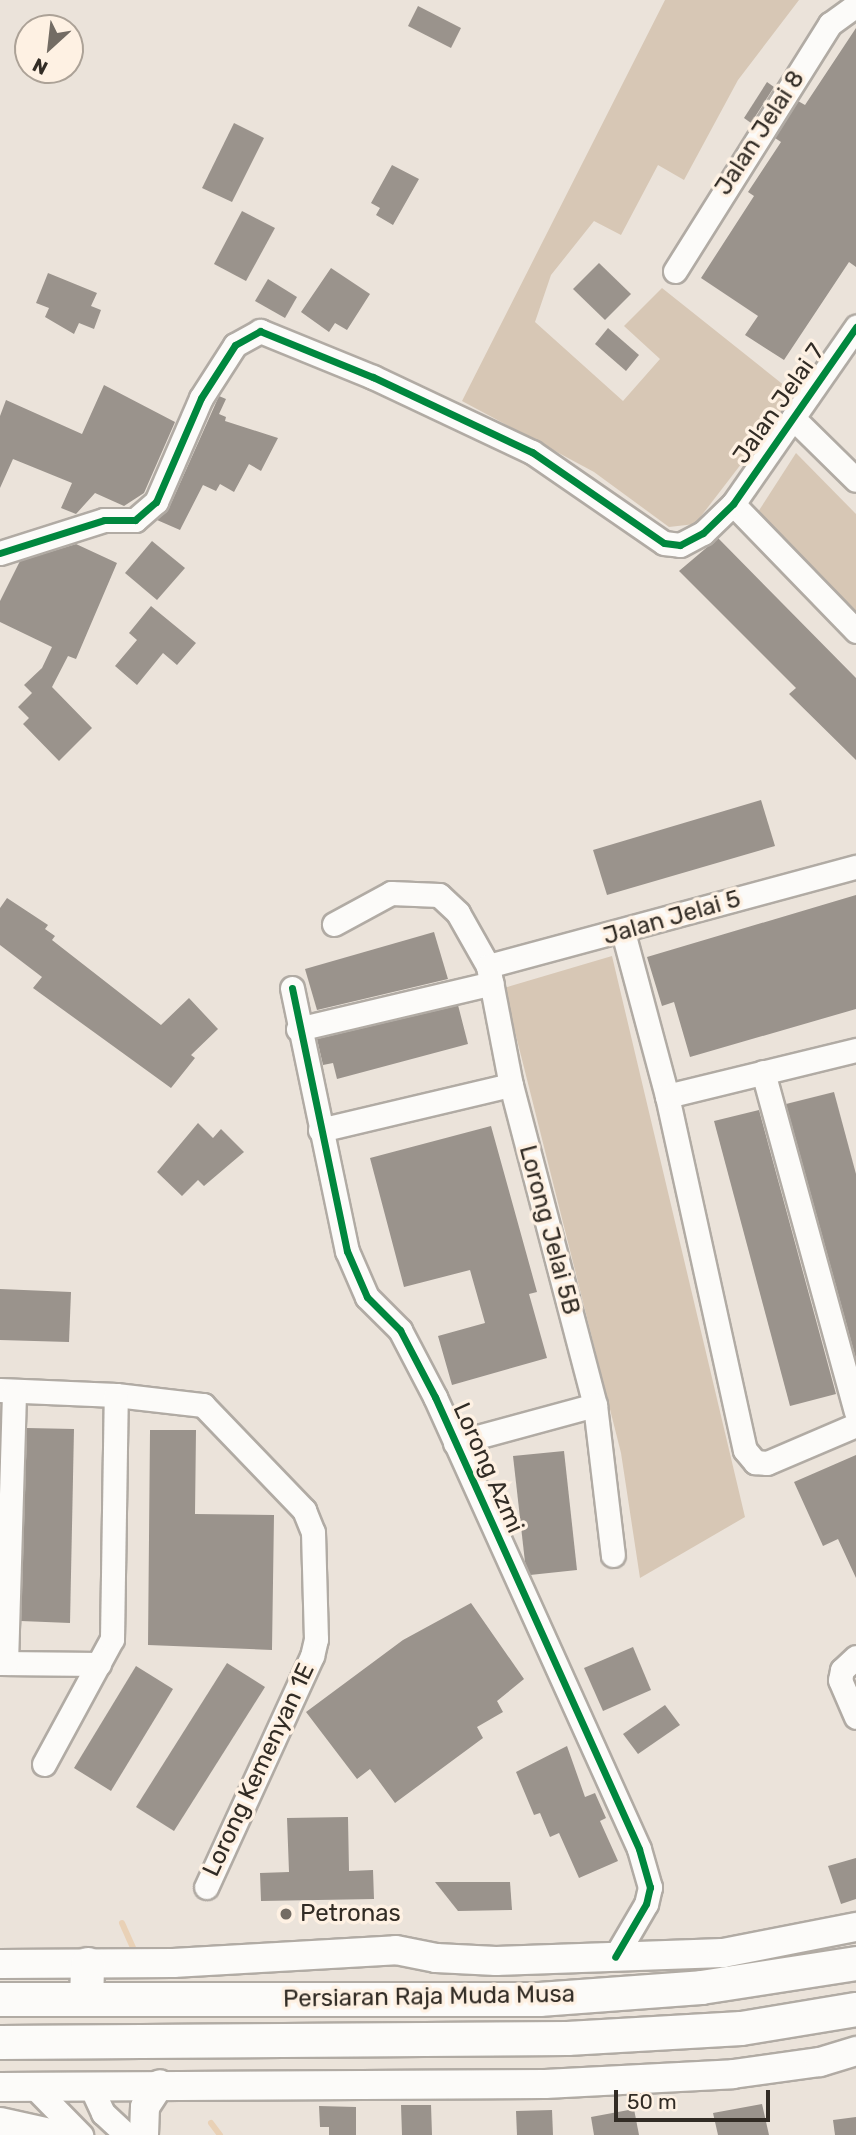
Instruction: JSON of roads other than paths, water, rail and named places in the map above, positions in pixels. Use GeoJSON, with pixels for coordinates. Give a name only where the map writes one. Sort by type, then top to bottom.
{"type":"FeatureCollection","features":[{"type":"Feature","properties":{"kind":"main road","name":"Persiaran Raja Muda Musa"},"geometry":{"type":"LineString","coordinates":[[0,1999],[539,1999],[701,1987],[856,1963]]}},
{"type":"Feature","properties":{"kind":"main road"},"geometry":{"type":"LineString","coordinates":[[86,1998],[87,1964]]}},
{"type":"Feature","properties":{"kind":"main road","name":"Persiaran Raja Muda Musa"},"geometry":{"type":"LineString","coordinates":[[1,2043],[567,2038],[741,2028],[856,2009]]}},
{"type":"Feature","properties":{"kind":"street","name":"Jalan Jelai 8"},"geometry":{"type":"LineString","coordinates":[[675,271],[830,24],[856,5]]}},
{"type":"Feature","properties":{"kind":"street","name":"Jalan Jelai 7"},"geometry":{"type":"LineString","coordinates":[[0,553],[104,520],[135,520],[156,502],[201,398],[235,345],[260,331],[373,377],[532,452],[664,543],[680,545],[703,533],[733,504],[856,327]]}},
{"type":"Feature","properties":{"kind":"street"},"geometry":{"type":"LineString","coordinates":[[793,418],[856,480]]}},
{"type":"Feature","properties":{"kind":"street"},"geometry":{"type":"LineString","coordinates":[[733,504],[856,631]]}},
{"type":"Feature","properties":{"kind":"street","name":"Jalan Jelai 5"},"geometry":{"type":"LineString","coordinates":[[298,1030],[623,932],[856,867]]}},
{"type":"Feature","properties":{"kind":"street","name":"Lorong Jelai 5B"},"geometry":{"type":"LineString","coordinates":[[334,924],[391,893],[439,895],[458,913],[490,974],[511,1085],[595,1405],[613,1555]]}},
{"type":"Feature","properties":{"kind":"street"},"geometry":{"type":"LineString","coordinates":[[623,932],[667,1096],[745,1450],[755,1462],[767,1463],[856,1425]]}},
{"type":"Feature","properties":{"kind":"street","name":"Lorong Azmi"},"geometry":{"type":"LineString","coordinates":[[292,988],[298,1030],[347,1251],[367,1297],[400,1330],[455,1443],[639,1849],[650,1887],[646,1904],[615,1957]]}},
{"type":"Feature","properties":{"kind":"street"},"geometry":{"type":"LineString","coordinates":[[667,1096],[856,1050]]}},
{"type":"Feature","properties":{"kind":"street"},"geometry":{"type":"LineString","coordinates":[[763,1072],[856,1412]]}},
{"type":"Feature","properties":{"kind":"street"},"geometry":{"type":"LineString","coordinates":[[320,1130],[511,1085]]}},
{"type":"Feature","properties":{"kind":"street"},"geometry":{"type":"LineString","coordinates":[[7,1390],[3,1663],[99,1664]]}},
{"type":"Feature","properties":{"kind":"street","name":"Lorong Kemenyan 1E"},"geometry":{"type":"LineString","coordinates":[[7,1390],[116,1395],[203,1405],[304,1510],[313,1532],[316,1639],[312,1656],[206,1887]]}},
{"type":"Feature","properties":{"kind":"street"},"geometry":{"type":"LineString","coordinates":[[44,1764],[112,1639],[116,1395]]}},
{"type":"Feature","properties":{"kind":"street"},"geometry":{"type":"LineString","coordinates":[[455,1443],[595,1405]]}},
{"type":"Feature","properties":{"kind":"street"},"geometry":{"type":"LineString","coordinates":[[856,1657],[842,1670],[840,1680],[856,1717]]}},
{"type":"Feature","properties":{"kind":"street"},"geometry":{"type":"LineString","coordinates":[[0,1964],[87,1964],[396,1950],[436,1958],[496,1961],[723,1953],[856,1927]]}},
{"type":"Feature","properties":{"kind":"street"},"geometry":{"type":"LineString","coordinates":[[0,2087],[160,2084],[545,2084],[733,2074],[820,2062],[856,2051]]}},
{"type":"Feature","properties":{"kind":"street"},"geometry":{"type":"LineString","coordinates":[[144,2135],[145,2107],[160,2084]]}},
{"type":"Feature","properties":{"kind":"street"},"geometry":{"type":"LineString","coordinates":[[90,2085],[103,2113],[127,2135]]}},
{"type":"Feature","properties":{"kind":"street"},"geometry":{"type":"LineString","coordinates":[[33,2087],[81,2135]]}},
{"type":"Feature","properties":{"kind":"street"},"geometry":{"type":"LineString","coordinates":[[0,2122],[60,2135]]}},
{"type":"Feature","properties":{"kind":"waterway"},"geometry":{"type":"LineString","coordinates":[[122,1923],[136,1955]]}},
{"type":"Feature","properties":{"kind":"waterway"},"geometry":{"type":"LineString","coordinates":[[211,2123],[220,2135]]}},
{"type":"Feature","properties":{"kind":"place","name":"Petronas"},"geometry":{"type":"Point","coordinates":[286,1914]}}]}
